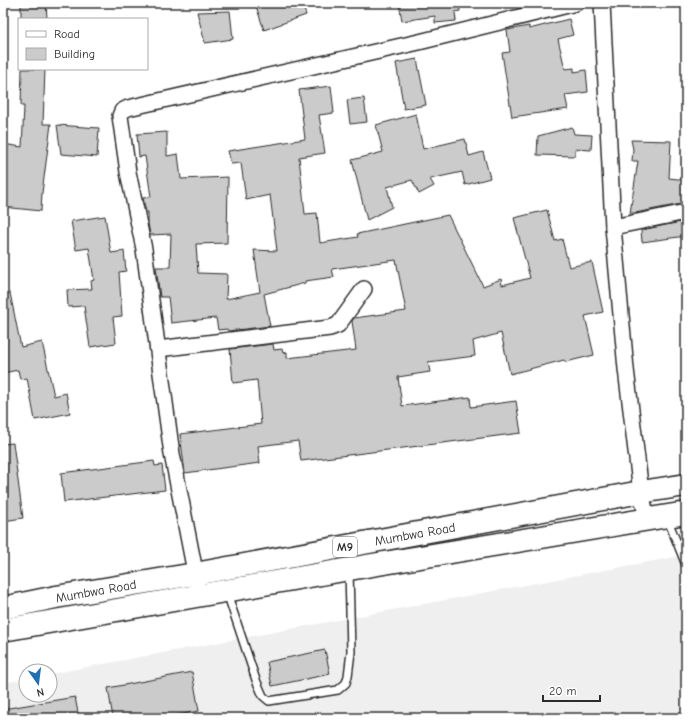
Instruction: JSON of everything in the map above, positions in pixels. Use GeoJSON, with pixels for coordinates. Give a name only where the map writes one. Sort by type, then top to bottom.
{"type":"FeatureCollection","features":[{"type":"Feature","properties":{"kind":"main road","name":"Mumbwa Road"},"geometry":{"type":"LineString","coordinates":[[347,558],[641,492],[686,485]]}},
{"type":"Feature","properties":{"kind":"main road","name":"Mumbwa Road"},"geometry":{"type":"LineString","coordinates":[[3,608],[56,597],[195,574],[224,579],[347,558],[666,516]]}},
{"type":"Feature","properties":{"kind":"main road","name":"Mumbwa Road"},"geometry":{"type":"LineString","coordinates":[[3,630],[199,595],[224,579]]}},
{"type":"Feature","properties":{"kind":"street"},"geometry":{"type":"LineString","coordinates":[[199,595],[172,454],[144,249],[128,172],[120,116],[122,111],[128,108],[419,42],[576,3]]}},
{"type":"Feature","properties":{"kind":"street"},"geometry":{"type":"LineString","coordinates":[[602,3],[613,227],[626,370],[641,492],[666,516]]}},
{"type":"Feature","properties":{"kind":"street"},"geometry":{"type":"LineString","coordinates":[[613,227],[686,212]]}},
{"type":"Feature","properties":{"kind":"street"},"geometry":{"type":"LineString","coordinates":[[158,349],[330,328],[338,324],[364,288]]}},
{"type":"Feature","properties":{"kind":"lane"},"geometry":{"type":"LineString","coordinates":[[666,516],[686,565]]}},
{"type":"Feature","properties":{"kind":"lane"},"geometry":{"type":"LineString","coordinates":[[224,579],[256,680],[263,696],[269,701],[338,690],[346,683],[351,652],[347,558]]}},
{"type":"Feature","properties":{"kind":"shaded area"},"geometry":{"type":"Polygon","coordinates":[[[686,555],[686,718],[3,718],[3,683],[18,680],[18,703],[58,703],[58,673],[686,555]]]}},
{"type":"Feature","properties":{"kind":"building"},"geometry":{"type":"Polygon","coordinates":[[[21,3],[46,3],[47,18],[21,18],[21,3]]]}},
{"type":"Feature","properties":{"kind":"building"},"geometry":{"type":"Polygon","coordinates":[[[255,3],[302,3],[306,15],[264,30],[255,3]]]}},
{"type":"Feature","properties":{"kind":"building"},"geometry":{"type":"Polygon","coordinates":[[[399,3],[459,3],[460,11],[455,12],[456,21],[435,23],[435,16],[402,21],[399,3]]]}},
{"type":"Feature","properties":{"kind":"building"},"geometry":{"type":"Polygon","coordinates":[[[230,11],[233,39],[205,43],[197,12],[230,11]]]}},
{"type":"Feature","properties":{"kind":"building"},"geometry":{"type":"Polygon","coordinates":[[[569,19],[573,35],[558,39],[565,69],[574,68],[574,72],[586,70],[588,92],[565,95],[568,109],[512,117],[502,53],[510,52],[507,30],[529,26],[529,29],[569,19]]]}},
{"type":"Feature","properties":{"kind":"building"},"geometry":{"type":"Polygon","coordinates":[[[417,59],[426,105],[404,109],[396,63],[417,59]]]}},
{"type":"Feature","properties":{"kind":"building"},"geometry":{"type":"Polygon","coordinates":[[[22,70],[45,70],[43,124],[51,124],[41,211],[3,207],[3,144],[22,147],[24,106],[21,106],[22,70]]]}},
{"type":"Feature","properties":{"kind":"building"},"geometry":{"type":"Polygon","coordinates":[[[331,86],[334,113],[319,115],[325,153],[299,157],[305,214],[317,213],[320,243],[358,237],[357,234],[448,215],[483,286],[501,279],[502,285],[530,278],[514,218],[547,210],[555,241],[562,239],[569,267],[592,262],[603,312],[585,316],[594,355],[566,362],[564,360],[510,374],[501,333],[473,341],[475,356],[428,362],[430,372],[398,377],[402,406],[470,397],[471,407],[516,401],[521,433],[301,461],[298,441],[258,446],[260,463],[185,473],[180,434],[261,424],[257,380],[233,383],[230,349],[273,344],[274,350],[282,349],[283,353],[287,352],[287,358],[356,350],[352,321],[354,318],[406,311],[396,260],[332,269],[334,277],[305,281],[305,283],[264,294],[270,326],[228,331],[227,329],[218,330],[216,318],[171,323],[168,297],[160,297],[156,267],[170,267],[171,234],[150,235],[148,212],[146,212],[143,198],[151,197],[145,156],[139,157],[137,134],[167,132],[167,156],[178,154],[181,179],[228,177],[227,243],[196,244],[198,273],[227,274],[226,299],[260,292],[254,250],[277,251],[270,195],[246,200],[241,163],[231,164],[228,151],[305,139],[299,90],[331,86]]]}},
{"type":"Feature","properties":{"kind":"building"},"geometry":{"type":"Polygon","coordinates":[[[364,98],[367,122],[350,124],[347,100],[364,98]]]}},
{"type":"Feature","properties":{"kind":"building"},"geometry":{"type":"Polygon","coordinates":[[[416,114],[423,149],[465,139],[469,156],[483,152],[490,178],[465,185],[462,172],[430,179],[434,186],[419,194],[412,180],[387,187],[392,207],[367,220],[352,160],[383,152],[376,125],[416,114]]]}},
{"type":"Feature","properties":{"kind":"building"},"geometry":{"type":"Polygon","coordinates":[[[57,125],[99,128],[97,157],[61,154],[57,125]]]}},
{"type":"Feature","properties":{"kind":"building"},"geometry":{"type":"Polygon","coordinates":[[[572,127],[574,134],[592,135],[591,150],[575,149],[575,156],[537,155],[538,136],[572,127]]]}},
{"type":"Feature","properties":{"kind":"building"},"geometry":{"type":"Polygon","coordinates":[[[631,140],[671,141],[669,178],[686,180],[686,203],[630,213],[638,161],[632,161],[633,149],[631,140]]]}},
{"type":"Feature","properties":{"kind":"building"},"geometry":{"type":"Polygon","coordinates":[[[105,216],[111,253],[124,251],[126,271],[119,272],[122,316],[113,317],[116,343],[90,347],[84,306],[68,307],[67,290],[92,289],[91,281],[94,280],[89,248],[76,250],[71,221],[105,216]]]}},
{"type":"Feature","properties":{"kind":"building"},"geometry":{"type":"Polygon","coordinates":[[[686,221],[686,236],[642,242],[641,230],[686,221]]]}},
{"type":"Feature","properties":{"kind":"building"},"geometry":{"type":"Polygon","coordinates":[[[10,293],[21,347],[42,342],[54,396],[66,393],[70,413],[35,420],[27,378],[20,379],[18,370],[3,373],[3,294],[10,293]]]}},
{"type":"Feature","properties":{"kind":"building"},"geometry":{"type":"Polygon","coordinates":[[[13,443],[23,518],[3,521],[3,444],[13,443]]]}},
{"type":"Feature","properties":{"kind":"building"},"geometry":{"type":"Polygon","coordinates":[[[154,461],[155,466],[162,465],[165,490],[64,502],[61,473],[154,461]]]}},
{"type":"Feature","properties":{"kind":"building"},"geometry":{"type":"Polygon","coordinates":[[[325,650],[330,674],[272,686],[267,662],[325,650]]]}},
{"type":"Feature","properties":{"kind":"building"},"geometry":{"type":"Polygon","coordinates":[[[192,672],[199,711],[162,718],[113,718],[108,688],[192,672]]]}},
{"type":"Feature","properties":{"kind":"building"},"geometry":{"type":"Polygon","coordinates":[[[75,697],[79,718],[3,718],[3,709],[39,703],[58,703],[58,700],[75,697]]]}}]}
